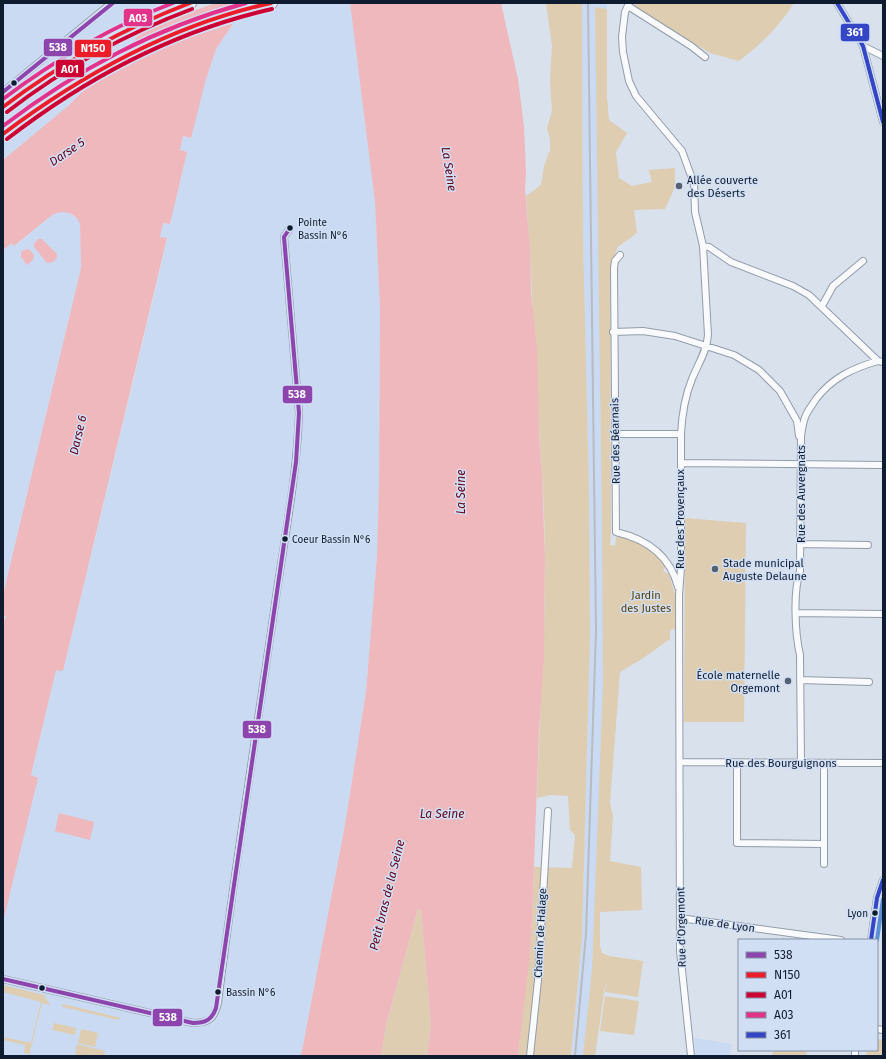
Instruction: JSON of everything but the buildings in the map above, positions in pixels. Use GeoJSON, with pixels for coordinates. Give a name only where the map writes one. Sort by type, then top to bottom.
{"type":"FeatureCollection","features":[{"type":"Feature","properties":{"kind":"highway"},"geometry":{"type":"LineString","coordinates":[[3,107],[83,53],[127,29],[190,3]]}},
{"type":"Feature","properties":{"kind":"highway"},"geometry":{"type":"LineString","coordinates":[[3,134],[80,80],[139,48],[190,26],[252,6],[271,3]]}},
{"type":"Feature","properties":{"kind":"street"},"geometry":{"type":"LineString","coordinates":[[837,3],[863,46],[883,122]]}},
{"type":"Feature","properties":{"kind":"street"},"geometry":{"type":"LineString","coordinates":[[628,4],[705,57]]}},
{"type":"Feature","properties":{"kind":"street","name":"Rue des Provençaux"},"geometry":{"type":"LineString","coordinates":[[628,4],[623,23],[622,37],[623,52],[629,81],[636,96],[682,151],[694,184],[695,212],[703,246],[708,346],[686,394],[681,434],[681,568],[679,595],[680,797]]}},
{"type":"Feature","properties":{"kind":"street"},"geometry":{"type":"LineString","coordinates":[[3,92],[109,5]]}},
{"type":"Feature","properties":{"kind":"street"},"geometry":{"type":"LineString","coordinates":[[863,46],[883,56]]}},
{"type":"Feature","properties":{"kind":"street"},"geometry":{"type":"LineString","coordinates":[[3,979],[193,1023],[207,1021],[214,1016],[218,1003],[231,902],[298,438],[299,413],[284,237],[290,228]]}},
{"type":"Feature","properties":{"kind":"street"},"geometry":{"type":"LineString","coordinates":[[703,246],[709,247],[731,262],[793,286],[809,295],[881,361]]}},
{"type":"Feature","properties":{"kind":"street","name":"Rue des Béarnais"},"geometry":{"type":"LineString","coordinates":[[620,256],[615,261],[614,268],[616,532],[642,541],[659,553],[672,572],[679,595]]}},
{"type":"Feature","properties":{"kind":"street"},"geometry":{"type":"LineString","coordinates":[[822,306],[833,286],[863,262]]}},
{"type":"Feature","properties":{"kind":"street"},"geometry":{"type":"LineString","coordinates":[[614,332],[627,330],[675,336],[734,355],[748,363],[780,391],[796,421],[801,452]]}},
{"type":"Feature","properties":{"kind":"street","name":"Rue des Auvergnats"},"geometry":{"type":"LineString","coordinates":[[801,763],[800,655],[796,639],[796,581],[800,571],[801,436],[805,415],[819,395],[842,374],[881,361]]}},
{"type":"Feature","properties":{"kind":"street"},"geometry":{"type":"LineString","coordinates":[[615,434],[681,434]]}},
{"type":"Feature","properties":{"kind":"street"},"geometry":{"type":"LineString","coordinates":[[680,463],[883,465]]}},
{"type":"Feature","properties":{"kind":"street"},"geometry":{"type":"LineString","coordinates":[[800,544],[868,545]]}},
{"type":"Feature","properties":{"kind":"street"},"geometry":{"type":"LineString","coordinates":[[796,613],[883,614]]}},
{"type":"Feature","properties":{"kind":"street"},"geometry":{"type":"LineString","coordinates":[[800,680],[869,682]]}},
{"type":"Feature","properties":{"kind":"street","name":"Rue des Bourguignons"},"geometry":{"type":"LineString","coordinates":[[680,762],[883,763]]}},
{"type":"Feature","properties":{"kind":"street"},"geometry":{"type":"LineString","coordinates":[[737,763],[738,843],[824,844]]}},
{"type":"Feature","properties":{"kind":"street"},"geometry":{"type":"LineString","coordinates":[[824,763],[824,864]]}},
{"type":"Feature","properties":{"kind":"street","name":"Rue d'Orgemont"},"geometry":{"type":"LineString","coordinates":[[680,797],[680,951],[691,1056]]}},
{"type":"Feature","properties":{"kind":"street","name":"Chemin de Halage"},"geometry":{"type":"LineString","coordinates":[[530,1056],[538,980],[548,811]]}},
{"type":"Feature","properties":{"kind":"street"},"geometry":{"type":"LineString","coordinates":[[871,939],[877,898],[883,880]]}},
{"type":"Feature","properties":{"kind":"street","name":"Rue de Lyon"},"geometry":{"type":"LineString","coordinates":[[680,918],[834,939]]}},
{"type":"Feature","properties":{"kind":"shaded area"},"geometry":{"type":"Polygon","coordinates":[[[3,3],[160,3],[135,40],[68,106],[3,160],[3,3]]]}},
{"type":"Feature","properties":{"kind":"shaded area"},"geometry":{"type":"Polygon","coordinates":[[[247,3],[350,3],[375,202],[380,309],[379,483],[377,556],[366,692],[345,825],[301,1056],[3,1056],[3,917],[38,778],[31,776],[56,670],[63,671],[147,325],[167,239],[160,237],[163,223],[170,224],[187,152],[180,150],[183,136],[190,137],[216,49],[247,3]]]}},
{"type":"Feature","properties":{"kind":"shaded area"},"geometry":{"type":"Polygon","coordinates":[[[582,3],[607,3],[609,552],[600,912],[587,1056],[571,1056],[582,938],[590,637],[589,490],[583,236],[582,3]]]}},
{"type":"Feature","properties":{"kind":"shaded area"},"geometry":{"type":"Polygon","coordinates":[[[64,211],[77,218],[80,224],[81,268],[3,595],[3,250],[12,243],[15,246],[52,215],[64,211]]]}},
{"type":"Feature","properties":{"kind":"shaded area"},"geometry":{"type":"Polygon","coordinates":[[[694,1038],[732,1044],[730,1056],[696,1056],[694,1038]]]}},
{"type":"Feature","properties":{"kind":"green space"},"geometry":{"type":"Polygon","coordinates":[[[546,3],[582,3],[583,236],[589,490],[590,637],[582,938],[571,1056],[518,1056],[532,919],[534,867],[572,868],[575,835],[570,830],[568,796],[551,795],[537,798],[545,586],[545,534],[526,196],[541,185],[544,166],[550,150],[550,139],[547,128],[552,111],[550,81],[552,46],[546,3]]]}},
{"type":"Feature","properties":{"kind":"green space"},"geometry":{"type":"Polygon","coordinates":[[[633,3],[794,3],[769,35],[739,61],[710,53],[638,9],[633,3]]]}},
{"type":"Feature","properties":{"kind":"green space","name":"Jardin des Justes"},"geometry":{"type":"Polygon","coordinates":[[[595,7],[607,9],[607,97],[609,120],[627,133],[616,152],[619,178],[632,186],[652,182],[649,170],[675,168],[675,187],[665,209],[634,210],[637,233],[618,246],[610,269],[610,545],[615,546],[617,533],[652,549],[666,565],[663,571],[669,574],[675,594],[676,631],[672,628],[670,632],[670,639],[642,659],[620,672],[610,803],[613,816],[610,861],[641,867],[642,910],[600,912],[600,946],[602,953],[609,956],[643,961],[638,997],[605,992],[606,979],[595,1056],[583,1056],[592,969],[603,683],[595,7]]]}},
{"type":"Feature","properties":{"kind":"green space"},"geometry":{"type":"Polygon","coordinates":[[[685,518],[746,523],[744,722],[684,722],[685,518]]]}},
{"type":"Feature","properties":{"kind":"green space"},"geometry":{"type":"Polygon","coordinates":[[[418,909],[421,910],[431,1025],[427,1056],[381,1056],[386,1025],[418,909]]]}},
{"type":"Feature","properties":{"kind":"green space"},"geometry":{"type":"Polygon","coordinates":[[[3,985],[44,995],[50,1005],[42,1003],[29,1056],[29,1054],[24,1053],[25,1045],[3,1040],[3,1037],[31,1043],[41,1002],[3,992],[3,985]]]}},
{"type":"Feature","properties":{"kind":"green space"},"geometry":{"type":"Polygon","coordinates":[[[605,996],[639,1001],[634,1035],[600,1031],[605,996]]]}},
{"type":"Feature","properties":{"kind":"green space"},"geometry":{"type":"Polygon","coordinates":[[[63,1004],[121,1018],[118,1020],[63,1007],[63,1004]]]}},
{"type":"Feature","properties":{"kind":"green space"},"geometry":{"type":"Polygon","coordinates":[[[54,1023],[76,1028],[75,1035],[52,1030],[54,1023]]]}},
{"type":"Feature","properties":{"kind":"green space"},"geometry":{"type":"Polygon","coordinates":[[[81,1029],[98,1033],[95,1047],[78,1043],[81,1029]]]}},
{"type":"Feature","properties":{"kind":"green space"},"geometry":{"type":"Polygon","coordinates":[[[878,1039],[883,1040],[883,1056],[866,1056],[867,1051],[878,1051],[878,1039]]]}},
{"type":"Feature","properties":{"kind":"green space"},"geometry":{"type":"Polygon","coordinates":[[[77,1044],[105,1051],[104,1056],[75,1056],[77,1044]]]}},
{"type":"Feature","properties":{"kind":"green space"},"geometry":{"type":"Polygon","coordinates":[[[774,1051],[806,1051],[807,1056],[771,1056],[774,1051]]]}},
{"type":"Feature","properties":{"kind":"water"},"geometry":{"type":"Polygon","coordinates":[[[160,3],[247,3],[216,49],[206,79],[191,138],[183,136],[180,150],[187,152],[170,224],[163,223],[160,237],[167,238],[63,671],[56,670],[31,775],[38,778],[4,918],[3,622],[6,617],[3,614],[3,595],[81,268],[80,224],[77,218],[68,213],[59,212],[52,215],[14,246],[12,243],[3,250],[3,160],[68,106],[135,40],[160,3]]]}},
{"type":"Feature","properties":{"kind":"water","name":"La Seine"},"geometry":{"type":"Polygon","coordinates":[[[350,3],[501,3],[518,79],[524,127],[526,172],[525,189],[530,249],[531,291],[537,348],[539,435],[545,556],[544,659],[539,731],[532,919],[529,963],[518,1056],[427,1056],[431,1025],[421,910],[418,909],[386,1025],[381,1056],[301,1056],[345,825],[366,692],[377,556],[380,309],[375,202],[350,3]]]}},
{"type":"Feature","properties":{"kind":"water"},"geometry":{"type":"Polygon","coordinates":[[[38,239],[42,239],[57,254],[57,258],[53,262],[47,263],[34,247],[34,244],[38,239]]]}},
{"type":"Feature","properties":{"kind":"water"},"geometry":{"type":"Polygon","coordinates":[[[26,249],[30,250],[34,255],[33,260],[27,265],[21,257],[21,252],[26,249]]]}},
{"type":"Feature","properties":{"kind":"water"},"geometry":{"type":"Polygon","coordinates":[[[59,813],[94,822],[90,840],[55,831],[59,813]]]}},
{"type":"Feature","properties":{"kind":"pier"},"geometry":{"type":"Polygon","coordinates":[[[158,3],[216,3],[184,14],[137,34],[158,3]]]}},
{"type":"Feature","properties":{"kind":"pier"},"geometry":{"type":"Polygon","coordinates":[[[237,3],[249,3],[237,22],[185,39],[156,51],[118,70],[75,96],[128,44],[174,24],[237,3]]]}},
{"type":"Feature","properties":{"kind":"railway"},"geometry":{"type":"LineString","coordinates":[[575,1056],[586,934],[596,631],[588,3]]}},
{"type":"Feature","properties":{"kind":"transit line","name":"538"},"geometry":{"type":"LineString","coordinates":[[3,92],[113,3]]}},
{"type":"Feature","properties":{"kind":"transit line","name":"A03"},"geometry":{"type":"LineString","coordinates":[[3,99],[43,71],[106,33],[173,3]]}},
{"type":"Feature","properties":{"kind":"transit line","name":"N150"},"geometry":{"type":"LineString","coordinates":[[3,107],[47,76],[93,48],[140,24],[190,3]]}},
{"type":"Feature","properties":{"kind":"transit line","name":"A03"},"geometry":{"type":"LineString","coordinates":[[3,126],[60,86],[118,52],[180,25],[246,3]]}},
{"type":"Feature","properties":{"kind":"transit line","name":"N150"},"geometry":{"type":"LineString","coordinates":[[3,134],[65,91],[130,54],[199,24],[234,12],[271,3]]}},
{"type":"Feature","properties":{"kind":"transit line","name":"361"},"geometry":{"type":"LineString","coordinates":[[837,3],[863,46],[883,122]]}},
{"type":"Feature","properties":{"kind":"transit line","name":"A01"},"geometry":{"type":"LineString","coordinates":[[7,112],[51,81],[96,53],[143,29],[192,9]]}},
{"type":"Feature","properties":{"kind":"transit line","name":"A01"},"geometry":{"type":"LineString","coordinates":[[7,139],[68,96],[132,59],[200,30],[236,18],[272,9]]}},
{"type":"Feature","properties":{"kind":"transit line","name":"538"},"geometry":{"type":"LineString","coordinates":[[3,979],[193,1023],[208,1020],[216,1008],[296,462],[299,413],[284,237],[290,228]]}},
{"type":"Feature","properties":{"kind":"transit line","name":"361"},"geometry":{"type":"LineString","coordinates":[[871,939],[877,898],[883,880]]}},
{"type":"Feature","properties":{"kind":"transit line"},"geometry":{"type":"LineString","coordinates":[[877,939],[883,899]]}},
{"type":"Feature","properties":{"kind":"place","name":"Allée couverte des Déserts"},"geometry":{"type":"Point","coordinates":[679,186]}},
{"type":"Feature","properties":{"kind":"place","name":"Pointe Bassin N°6"},"geometry":{"type":"Point","coordinates":[290,228]}},
{"type":"Feature","properties":{"kind":"place","name":"Coeur Bassin N°6"},"geometry":{"type":"Point","coordinates":[285,539]}},
{"type":"Feature","properties":{"kind":"place","name":"Stade municipal Auguste Delaune"},"geometry":{"type":"Point","coordinates":[715,569]}},
{"type":"Feature","properties":{"kind":"place","name":"École maternelle Orgemont"},"geometry":{"type":"Point","coordinates":[788,681]}},
{"type":"Feature","properties":{"kind":"place","name":"Lyon"},"geometry":{"type":"Point","coordinates":[875,913]}},
{"type":"Feature","properties":{"kind":"place","name":"Bassin N°6"},"geometry":{"type":"Point","coordinates":[218,992]}},
{"type":"Feature","properties":{"kind":"water label","name":"Darse 5"},"geometry":{"type":"Point","coordinates":[67,152]}},
{"type":"Feature","properties":{"kind":"water label","name":"Darse 6"},"geometry":{"type":"Point","coordinates":[78,435]}},
{"type":"Feature","properties":{"kind":"water label","name":"Petit bras de la Seine"},"geometry":{"type":"Point","coordinates":[387,895]}}]}
